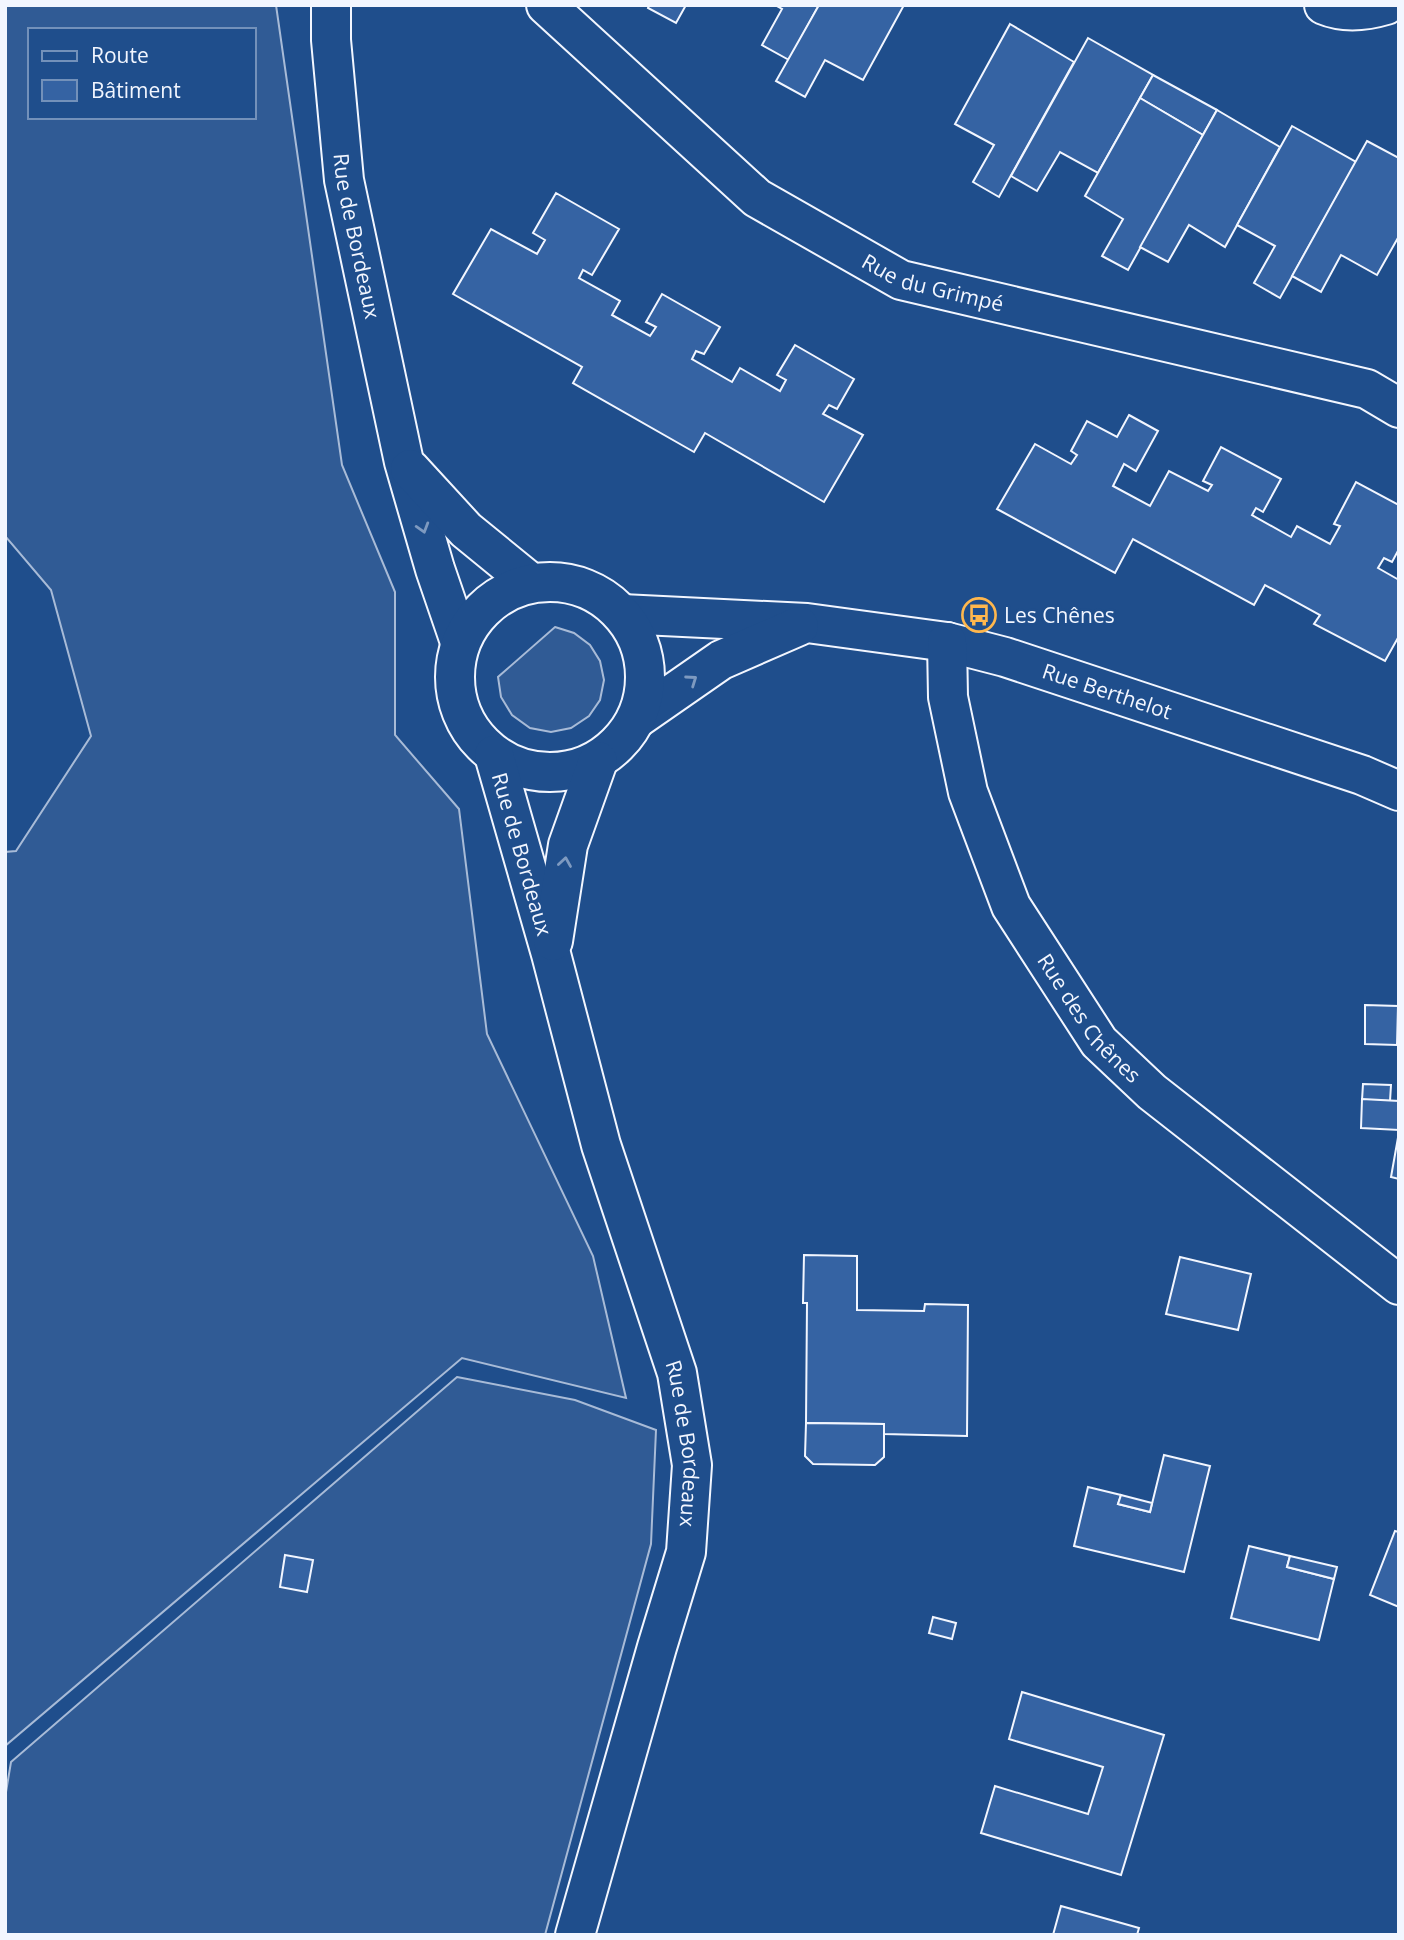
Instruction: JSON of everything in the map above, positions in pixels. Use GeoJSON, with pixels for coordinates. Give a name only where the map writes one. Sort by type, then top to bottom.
{"type":"FeatureCollection","features":[{"type":"Feature","properties":{"kind":"main road","name":"Rue de Bordeaux"},"geometry":{"type":"LineString","coordinates":[[331,5],[331,40],[344,180],[404,462],[435,569],[460,642]]}},
{"type":"Feature","properties":{"kind":"main road","name":"Rue du Grimpé"},"geometry":{"type":"LineString","coordinates":[[546,5],[757,198],[901,280],[1367,388],[1399,408]]}},
{"type":"Feature","properties":{"kind":"main road"},"geometry":{"type":"LineString","coordinates":[[1324,5],[1333,9],[1368,11],[1386,5]]}},
{"type":"Feature","properties":{"kind":"main road"},"geometry":{"type":"LineString","coordinates":[[404,462],[466,530],[531,583]]}},
{"type":"Feature","properties":{"kind":"main road"},"geometry":{"type":"LineString","coordinates":[[556,582],[580,586],[603,598],[622,614],[636,638],[645,665],[645,693],[636,719],[620,743],[598,761],[572,771],[545,773],[518,768],[494,755],[475,738],[462,716],[455,692],[454,666],[460,642],[477,615],[493,601],[531,583],[556,582]]}},
{"type":"Feature","properties":{"kind":"main road","name":"Rue Berthelot"},"geometry":{"type":"LineString","coordinates":[[622,614],[807,623],[947,642],[1005,657],[1362,775],[1399,792]]}},
{"type":"Feature","properties":{"kind":"main road"},"geometry":{"type":"LineString","coordinates":[[636,719],[721,660],[807,623]]}},
{"type":"Feature","properties":{"kind":"main road","name":"Rue des Chênes"},"geometry":{"type":"LineString","coordinates":[[947,642],[948,697],[968,792],[1012,906],[1099,1042],[1152,1092],[1399,1285]]}},
{"type":"Feature","properties":{"kind":"main road","name":"Rue de Bordeaux"},"geometry":{"type":"LineString","coordinates":[[494,755],[551,954],[601,1145],[677,1373],[692,1465],[686,1552],[575,1935]]}},
{"type":"Feature","properties":{"kind":"main road","name":"Rue de Bordeaux"},"geometry":{"type":"LineString","coordinates":[[551,954],[568,845],[598,761]]}},
{"type":"Feature","properties":{"kind":"shaded area"},"geometry":{"type":"Polygon","coordinates":[[[5,5],[276,5],[342,465],[395,592],[395,735],[459,809],[487,1034],[593,1256],[626,1398],[462,1358],[5,1746],[5,852],[16,851],[91,736],[51,590],[5,536],[5,5]]]}},
{"type":"Feature","properties":{"kind":"shaded area"},"geometry":{"type":"Polygon","coordinates":[[[555,627],[574,633],[590,645],[600,661],[604,680],[600,700],[589,716],[571,728],[551,732],[530,728],[512,715],[501,697],[498,677],[555,627]]]}},
{"type":"Feature","properties":{"kind":"shaded area"},"geometry":{"type":"Polygon","coordinates":[[[457,1377],[575,1400],[656,1430],[651,1544],[545,1935],[5,1935],[5,1798],[11,1762],[457,1377]]]}},
{"type":"Feature","properties":{"kind":"building"},"geometry":{"type":"Polygon","coordinates":[[[649,5],[686,5],[676,23],[648,8],[649,5]]]}},
{"type":"Feature","properties":{"kind":"building"},"geometry":{"type":"Polygon","coordinates":[[[775,5],[819,5],[789,60],[762,45],[782,9],[775,5]]]}},
{"type":"Feature","properties":{"kind":"building"},"geometry":{"type":"Polygon","coordinates":[[[819,5],[904,5],[863,80],[825,60],[805,97],[776,81],[819,5]]]}},
{"type":"Feature","properties":{"kind":"building"},"geometry":{"type":"Polygon","coordinates":[[[1010,24],[1074,62],[999,197],[973,182],[994,145],[955,124],[1010,24]]]}},
{"type":"Feature","properties":{"kind":"building"},"geometry":{"type":"Polygon","coordinates":[[[1088,38],[1153,75],[1098,173],[1060,152],[1037,191],[1011,176],[1088,38]]]}},
{"type":"Feature","properties":{"kind":"building"},"geometry":{"type":"Polygon","coordinates":[[[1153,75],[1217,110],[1203,135],[1140,98],[1153,75]]]}},
{"type":"Feature","properties":{"kind":"building"},"geometry":{"type":"Polygon","coordinates":[[[1140,98],[1203,135],[1128,270],[1102,256],[1123,219],[1085,196],[1140,98]]]}},
{"type":"Feature","properties":{"kind":"building"},"geometry":{"type":"Polygon","coordinates":[[[1217,110],[1280,147],[1225,247],[1189,225],[1168,262],[1140,247],[1217,110]]]}},
{"type":"Feature","properties":{"kind":"building"},"geometry":{"type":"Polygon","coordinates":[[[1292,126],[1356,162],[1280,298],[1254,283],[1275,246],[1237,225],[1292,126]]]}},
{"type":"Feature","properties":{"kind":"building"},"geometry":{"type":"Polygon","coordinates":[[[1367,141],[1399,158],[1399,236],[1377,275],[1341,255],[1321,292],[1292,276],[1367,141]]]}},
{"type":"Feature","properties":{"kind":"building"},"geometry":{"type":"Polygon","coordinates":[[[556,193],[619,229],[592,275],[583,270],[579,278],[620,301],[612,315],[650,336],[656,327],[646,322],[662,294],[720,327],[704,354],[696,351],[692,359],[732,382],[740,368],[780,391],[786,380],[777,375],[795,345],[854,379],[837,409],[829,405],[823,414],[863,435],[824,502],[705,433],[694,452],[573,383],[582,367],[453,294],[491,229],[537,254],[545,240],[533,233],[556,193]]]}},
{"type":"Feature","properties":{"kind":"building"},"geometry":{"type":"Polygon","coordinates":[[[1129,415],[1158,431],[1136,471],[1124,464],[1113,486],[1150,506],[1169,471],[1208,491],[1212,485],[1203,481],[1221,447],[1281,479],[1263,512],[1256,508],[1252,515],[1291,537],[1297,526],[1330,544],[1340,526],[1334,524],[1356,482],[1399,505],[1399,549],[1392,562],[1384,558],[1378,568],[1399,580],[1399,636],[1385,661],[1314,624],[1320,615],[1265,585],[1254,605],[1133,539],[1115,573],[997,509],[1035,444],[1071,464],[1077,455],[1071,451],[1087,421],[1117,437],[1129,415]]]}},
{"type":"Feature","properties":{"kind":"building"},"geometry":{"type":"Polygon","coordinates":[[[1365,1005],[1398,1006],[1397,1045],[1365,1044],[1365,1005]]]}},
{"type":"Feature","properties":{"kind":"building"},"geometry":{"type":"Polygon","coordinates":[[[1363,1084],[1391,1085],[1390,1101],[1362,1100],[1363,1084]]]}},
{"type":"Feature","properties":{"kind":"building"},"geometry":{"type":"Polygon","coordinates":[[[1362,1099],[1399,1101],[1399,1130],[1361,1128],[1362,1099]]]}},
{"type":"Feature","properties":{"kind":"building"},"geometry":{"type":"Polygon","coordinates":[[[1399,1132],[1399,1179],[1391,1177],[1399,1132]]]}},
{"type":"Feature","properties":{"kind":"building"},"geometry":{"type":"Polygon","coordinates":[[[804,1255],[857,1256],[857,1310],[924,1311],[925,1304],[968,1305],[967,1436],[884,1434],[884,1424],[806,1423],[807,1303],[803,1303],[804,1255]]]}},
{"type":"Feature","properties":{"kind":"building"},"geometry":{"type":"Polygon","coordinates":[[[1180,1257],[1251,1274],[1238,1330],[1166,1314],[1180,1257]]]}},
{"type":"Feature","properties":{"kind":"building"},"geometry":{"type":"Polygon","coordinates":[[[806,1423],[884,1424],[884,1457],[875,1465],[813,1464],[805,1456],[806,1423]]]}},
{"type":"Feature","properties":{"kind":"building"},"geometry":{"type":"Polygon","coordinates":[[[1164,1455],[1210,1466],[1184,1572],[1074,1546],[1088,1487],[1121,1495],[1118,1504],[1150,1512],[1164,1455]]]}},
{"type":"Feature","properties":{"kind":"building"},"geometry":{"type":"Polygon","coordinates":[[[1121,1495],[1152,1503],[1150,1512],[1118,1504],[1121,1495]]]}},
{"type":"Feature","properties":{"kind":"building"},"geometry":{"type":"Polygon","coordinates":[[[1395,1531],[1399,1532],[1399,1607],[1370,1595],[1395,1531]]]}},
{"type":"Feature","properties":{"kind":"building"},"geometry":{"type":"Polygon","coordinates":[[[1249,1546],[1290,1556],[1287,1567],[1334,1579],[1319,1640],[1231,1618],[1249,1546]]]}},
{"type":"Feature","properties":{"kind":"building"},"geometry":{"type":"Polygon","coordinates":[[[285,1555],[313,1560],[307,1592],[280,1587],[285,1555]]]}},
{"type":"Feature","properties":{"kind":"building"},"geometry":{"type":"Polygon","coordinates":[[[1290,1556],[1337,1567],[1334,1579],[1287,1567],[1290,1556]]]}},
{"type":"Feature","properties":{"kind":"building"},"geometry":{"type":"Polygon","coordinates":[[[933,1617],[956,1623],[952,1639],[929,1633],[933,1617]]]}},
{"type":"Feature","properties":{"kind":"building"},"geometry":{"type":"Polygon","coordinates":[[[1022,1692],[1164,1735],[1121,1875],[981,1833],[995,1786],[1088,1814],[1103,1767],[1009,1739],[1022,1692]]]}},
{"type":"Feature","properties":{"kind":"building"},"geometry":{"type":"Polygon","coordinates":[[[1061,1906],[1139,1928],[1137,1935],[1053,1935],[1061,1906]]]}},
{"type":"Feature","properties":{"kind":"place","name":"Les Chênes"},"geometry":{"type":"Point","coordinates":[979,615]}}]}
